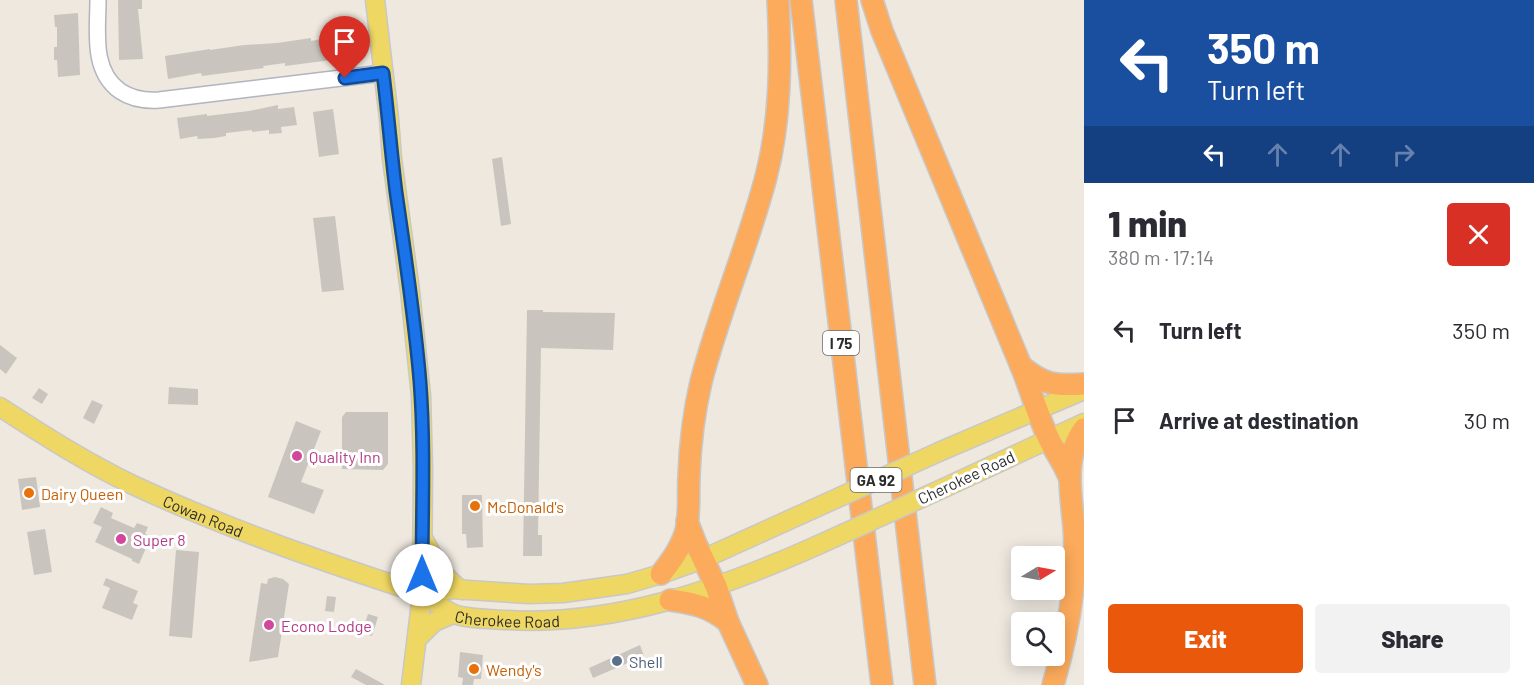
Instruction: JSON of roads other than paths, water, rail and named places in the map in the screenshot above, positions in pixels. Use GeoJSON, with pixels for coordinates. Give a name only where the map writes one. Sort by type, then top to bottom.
{"type":"FeatureCollection","features":[{"type":"Feature","properties":{"kind":"highway"},"geometry":{"type":"LineString","coordinates":[[661,574],[677,552],[686,531],[691,445],[701,382],[754,220],[771,153],[780,79],[778,0]]}},
{"type":"Feature","properties":{"kind":"highway","name":"I 75"},"geometry":{"type":"LineString","coordinates":[[801,0],[882,685]]}},
{"type":"Feature","properties":{"kind":"highway","name":"I 75"},"geometry":{"type":"LineString","coordinates":[[846,0],[925,685]]}},
{"type":"Feature","properties":{"kind":"highway"},"geometry":{"type":"LineString","coordinates":[[872,0],[887,42],[1021,366],[1036,410],[1070,479]]}},
{"type":"Feature","properties":{"kind":"highway"},"geometry":{"type":"LineString","coordinates":[[1021,366],[1033,376],[1049,383],[1084,384]]}},
{"type":"Feature","properties":{"kind":"highway"},"geometry":{"type":"LineString","coordinates":[[1053,685],[1064,648],[1071,610],[1074,531],[1070,479],[1074,447],[1084,429]]}},
{"type":"Feature","properties":{"kind":"highway"},"geometry":{"type":"LineString","coordinates":[[687,521],[716,586],[728,622],[757,685]]}},
{"type":"Feature","properties":{"kind":"highway"},"geometry":{"type":"LineString","coordinates":[[670,600],[705,607],[728,622]]}},
{"type":"Feature","properties":{"kind":"main road"},"geometry":{"type":"LineString","coordinates":[[375,0],[420,381],[422,594],[411,685]]}},
{"type":"Feature","properties":{"kind":"main road","name":"Cherokee Road"},"geometry":{"type":"LineString","coordinates":[[422,594],[453,589],[529,594],[563,593],[617,586],[661,574],[702,559],[941,451],[1084,390]]}},
{"type":"Feature","properties":{"kind":"main road","name":"Cowan Road"},"geometry":{"type":"LineString","coordinates":[[0,407],[62,447],[132,484],[240,530],[348,570],[422,594]]}},
{"type":"Feature","properties":{"kind":"main road","name":"Cherokee Road"},"geometry":{"type":"LineString","coordinates":[[422,594],[453,614],[504,620],[566,619],[615,614],[670,600],[767,568],[1084,423]]}},
{"type":"Feature","properties":{"kind":"main road"},"geometry":{"type":"LineString","coordinates":[[422,537],[450,581],[462,590]]}},
{"type":"Feature","properties":{"kind":"main road"},"geometry":{"type":"LineString","coordinates":[[417,639],[434,622],[453,614]]}},
{"type":"Feature","properties":{"kind":"street"},"geometry":{"type":"LineString","coordinates":[[98,0],[98,48],[102,68],[108,80],[117,88],[140,100],[152,101],[383,73]]}},
{"type":"Feature","properties":{"kind":"place","name":"Quality Inn"},"geometry":{"type":"Point","coordinates":[297,456]}},
{"type":"Feature","properties":{"kind":"place","name":"Dairy Queen"},"geometry":{"type":"Point","coordinates":[29,493]}},
{"type":"Feature","properties":{"kind":"place","name":"McDonald's"},"geometry":{"type":"Point","coordinates":[475,506]}},
{"type":"Feature","properties":{"kind":"place","name":"Super 8"},"geometry":{"type":"Point","coordinates":[121,539]}},
{"type":"Feature","properties":{"kind":"place","name":"Econo Lodge"},"geometry":{"type":"Point","coordinates":[269,625]}},
{"type":"Feature","properties":{"kind":"place","name":"Shell"},"geometry":{"type":"Point","coordinates":[617,661]}},
{"type":"Feature","properties":{"kind":"place","name":"Wendy's"},"geometry":{"type":"Point","coordinates":[474,669]}}]}
